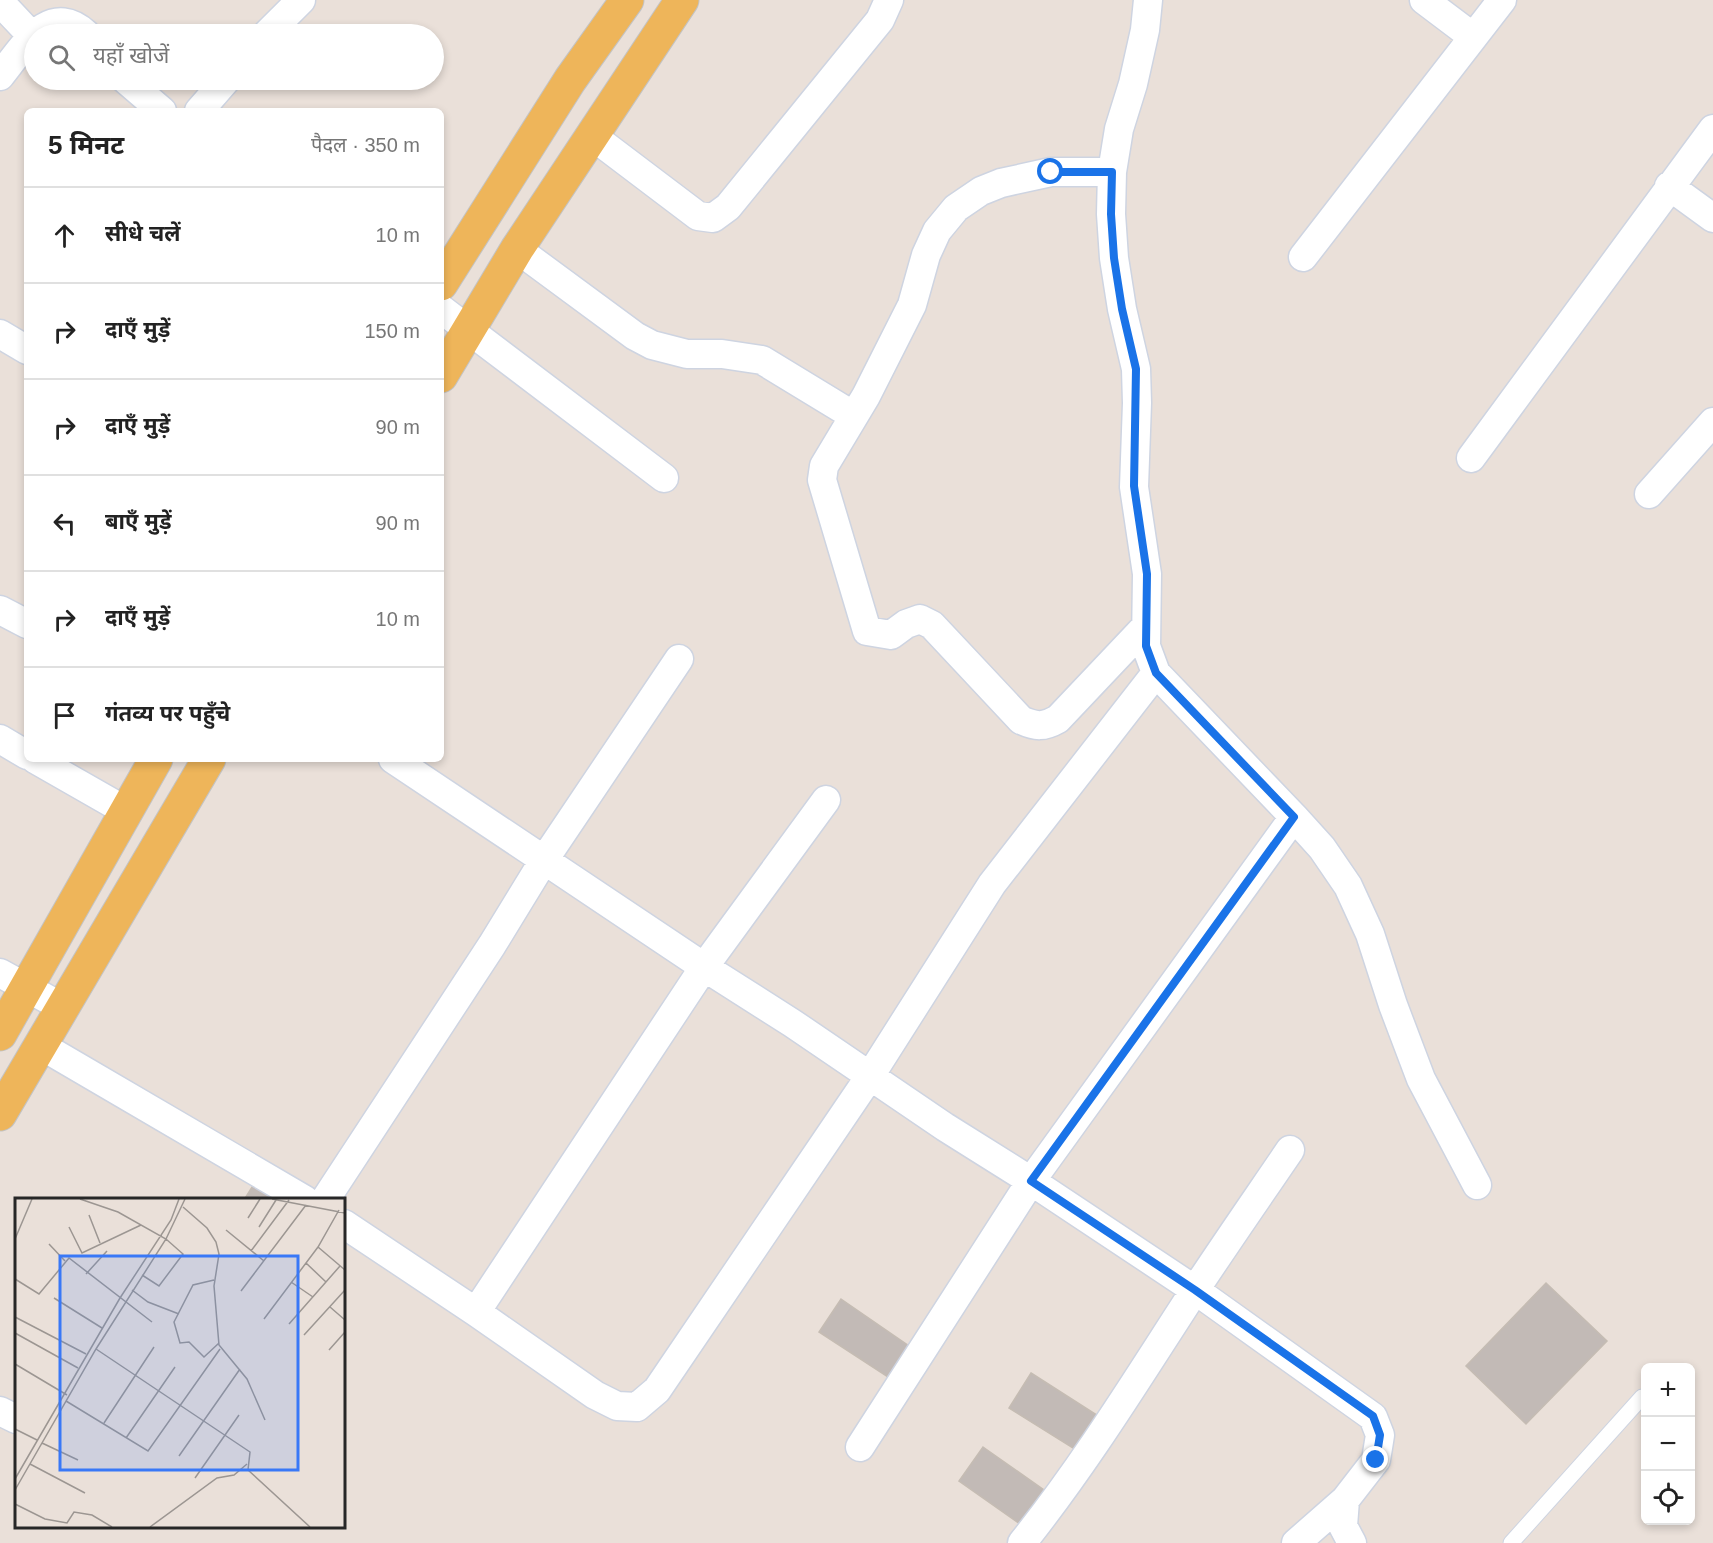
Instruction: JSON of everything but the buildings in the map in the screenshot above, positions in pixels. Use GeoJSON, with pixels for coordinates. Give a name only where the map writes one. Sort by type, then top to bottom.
{"type":"FeatureCollection","features":[{"type":"Feature","properties":{"kind":"main road"},"geometry":{"type":"LineString","coordinates":[[444,279],[570,80],[627,0]]}},
{"type":"Feature","properties":{"kind":"main road"},"geometry":{"type":"LineString","coordinates":[[444,371],[517,249],[682,0]]}},
{"type":"Feature","properties":{"kind":"main road"},"geometry":{"type":"LineString","coordinates":[[0,1034],[13,980],[126,811],[154,762]]}},
{"type":"Feature","properties":{"kind":"main road"},"geometry":{"type":"LineString","coordinates":[[0,1114],[207,762]]}},
{"type":"Feature","properties":{"kind":"street"},"geometry":{"type":"LineString","coordinates":[[277,24],[300,0]]}},
{"type":"Feature","properties":{"kind":"street"},"geometry":{"type":"LineString","coordinates":[[591,135],[698,216],[713,218],[728,207],[851,56],[880,20],[889,0]]}},
{"type":"Feature","properties":{"kind":"street"},"geometry":{"type":"LineString","coordinates":[[1148,0],[1132,84],[1119,129],[1112,172],[1111,214],[1114,258],[1122,309],[1136,369],[1134,486],[1147,574],[1146,646],[1156,673],[1322,848],[1348,886],[1370,934],[1393,1005],[1421,1079],[1478,1185]]}},
{"type":"Feature","properties":{"kind":"street"},"geometry":{"type":"LineString","coordinates":[[1424,0],[1473,37]]}},
{"type":"Feature","properties":{"kind":"street"},"geometry":{"type":"LineString","coordinates":[[1303,256],[1502,0]]}},
{"type":"Feature","properties":{"kind":"street"},"geometry":{"type":"LineString","coordinates":[[0,2],[24,28]]}},
{"type":"Feature","properties":{"kind":"street"},"geometry":{"type":"LineString","coordinates":[[44,24],[57,18],[66,19],[74,24]]}},
{"type":"Feature","properties":{"kind":"street"},"geometry":{"type":"LineString","coordinates":[[0,76],[24,46]]}},
{"type":"Feature","properties":{"kind":"street"},"geometry":{"type":"LineString","coordinates":[[138,90],[159,108]]}},
{"type":"Feature","properties":{"kind":"street"},"geometry":{"type":"LineString","coordinates":[[202,108],[217,90]]}},
{"type":"Feature","properties":{"kind":"street"},"geometry":{"type":"LineString","coordinates":[[1471,458],[1713,129]]}},
{"type":"Feature","properties":{"kind":"street"},"geometry":{"type":"LineString","coordinates":[[1112,172],[1051,172],[1001,183],[981,191],[956,208],[937,231],[926,255],[912,304],[866,396],[825,466],[822,480],[867,631],[891,635],[906,624],[920,619],[932,625],[1021,720],[1034,727],[1047,725],[1058,719],[1146,626]]}},
{"type":"Feature","properties":{"kind":"street"},"geometry":{"type":"LineString","coordinates":[[1669,186],[1713,218]]}},
{"type":"Feature","properties":{"kind":"street"},"geometry":{"type":"LineString","coordinates":[[517,249],[635,336],[652,345],[687,354],[722,354],[762,360],[854,416]]}},
{"type":"Feature","properties":{"kind":"street"},"geometry":{"type":"LineString","coordinates":[[444,311],[663,478]]}},
{"type":"Feature","properties":{"kind":"street"},"geometry":{"type":"LineString","coordinates":[[0,334],[24,348]]}},
{"type":"Feature","properties":{"kind":"street"},"geometry":{"type":"LineString","coordinates":[[1649,494],[1713,422]]}},
{"type":"Feature","properties":{"kind":"street"},"geometry":{"type":"LineString","coordinates":[[0,610],[24,622]]}},
{"type":"Feature","properties":{"kind":"street"},"geometry":{"type":"LineString","coordinates":[[326,1198],[485,955],[544,860],[679,659]]}},
{"type":"Feature","properties":{"kind":"street"},"geometry":{"type":"LineString","coordinates":[[345,1225],[596,1395],[617,1406],[637,1407],[657,1390],[870,1076],[992,884],[1156,673]]}},
{"type":"Feature","properties":{"kind":"street"},"geometry":{"type":"LineString","coordinates":[[0,739],[24,752]]}},
{"type":"Feature","properties":{"kind":"street"},"geometry":{"type":"LineString","coordinates":[[40,762],[126,811]]}},
{"type":"Feature","properties":{"kind":"street"},"geometry":{"type":"LineString","coordinates":[[397,762],[945,1127],[1195,1290],[1373,1416],[1380,1435],[1376,1460],[1345,1500],[1296,1543]]}},
{"type":"Feature","properties":{"kind":"street"},"geometry":{"type":"LineString","coordinates":[[476,1312],[704,967],[826,800]]}},
{"type":"Feature","properties":{"kind":"street"},"geometry":{"type":"LineString","coordinates":[[860,1447],[1031,1181],[1294,817]]}},
{"type":"Feature","properties":{"kind":"street"},"geometry":{"type":"LineString","coordinates":[[13,980],[62,1007]]}},
{"type":"Feature","properties":{"kind":"street"},"geometry":{"type":"LineString","coordinates":[[40,1045],[302,1198]]}},
{"type":"Feature","properties":{"kind":"street"},"geometry":{"type":"LineString","coordinates":[[1022,1543],[1060,1495],[1104,1431],[1195,1290],[1290,1150]]}},
{"type":"Feature","properties":{"kind":"street"},"geometry":{"type":"LineString","coordinates":[[0,1411],[15,1418]]}},
{"type":"Feature","properties":{"kind":"street"},"geometry":{"type":"LineString","coordinates":[[1345,1500],[1343,1526],[1352,1543]]}},
{"type":"Feature","properties":{"kind":"lane"},"geometry":{"type":"LineString","coordinates":[[1511,1543],[1641,1398]]}},
{"type":"Feature","properties":{"kind":"route"},"geometry":{"type":"LineString","coordinates":[[1051,172],[1112,172],[1111,214],[1114,258],[1122,309],[1136,369],[1134,486],[1147,574],[1146,646],[1156,673],[1294,817],[1031,1181],[1195,1290],[1373,1416],[1380,1435],[1376,1460]]}}]}
